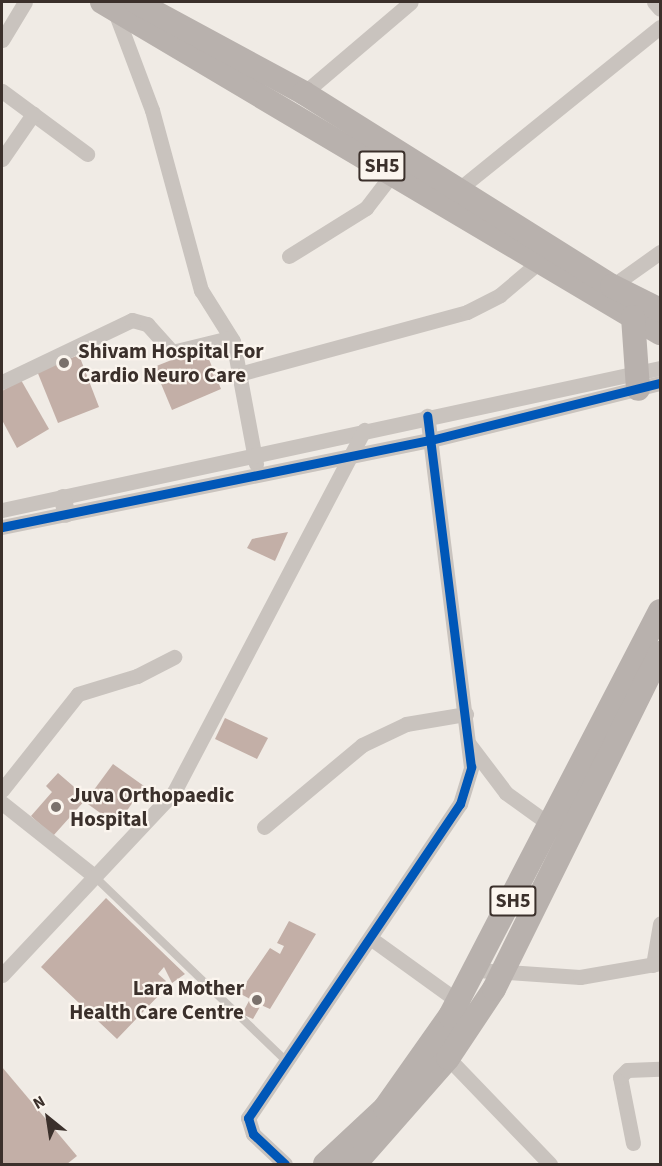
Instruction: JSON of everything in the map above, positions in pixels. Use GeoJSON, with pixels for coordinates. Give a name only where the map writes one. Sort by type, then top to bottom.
{"type":"FeatureCollection","features":[{"type":"Feature","properties":{"kind":"main road","name":"SH5"},"geometry":{"type":"LineString","coordinates":[[117,4],[303,93],[459,189],[605,291],[633,317],[660,333]]}},
{"type":"Feature","properties":{"kind":"main road","name":"SH5"},"geometry":{"type":"LineString","coordinates":[[117,4],[539,262],[605,291],[660,310]]}},
{"type":"Feature","properties":{"kind":"main road"},"geometry":{"type":"LineString","coordinates":[[633,317],[645,382]]}},
{"type":"Feature","properties":{"kind":"main road","name":"SH5"},"geometry":{"type":"LineString","coordinates":[[326,1164],[385,1108],[467,1008],[502,974],[560,831],[660,611]]}},
{"type":"Feature","properties":{"kind":"main road","name":"SH5"},"geometry":{"type":"LineString","coordinates":[[355,1164],[448,1058],[467,1008],[477,970],[560,831],[660,653]]}},
{"type":"Feature","properties":{"kind":"street"},"geometry":{"type":"LineString","coordinates":[[2,40],[25,2]]}},
{"type":"Feature","properties":{"kind":"street"},"geometry":{"type":"LineString","coordinates":[[303,93],[411,2]]}},
{"type":"Feature","properties":{"kind":"street"},"geometry":{"type":"LineString","coordinates":[[654,2],[660,9]]}},
{"type":"Feature","properties":{"kind":"street"},"geometry":{"type":"LineString","coordinates":[[117,4],[152,110],[201,290],[231,338],[259,476]]}},
{"type":"Feature","properties":{"kind":"street"},"geometry":{"type":"LineString","coordinates":[[459,189],[660,27]]}},
{"type":"Feature","properties":{"kind":"street"},"geometry":{"type":"LineString","coordinates":[[2,91],[87,154]]}},
{"type":"Feature","properties":{"kind":"street"},"geometry":{"type":"LineString","coordinates":[[2,159],[33,114]]}},
{"type":"Feature","properties":{"kind":"street"},"geometry":{"type":"LineString","coordinates":[[289,256],[366,208],[393,173]]}},
{"type":"Feature","properties":{"kind":"street"},"geometry":{"type":"LineString","coordinates":[[605,291],[660,252]]}},
{"type":"Feature","properties":{"kind":"street"},"geometry":{"type":"LineString","coordinates":[[239,374],[467,312],[501,295],[539,262]]}},
{"type":"Feature","properties":{"kind":"street"},"geometry":{"type":"LineString","coordinates":[[2,382],[132,320],[147,324],[172,352],[231,338]]}},
{"type":"Feature","properties":{"kind":"street"},"geometry":{"type":"LineString","coordinates":[[2,510],[65,506],[259,476],[350,458],[431,440],[645,382],[660,368]]}},
{"type":"Feature","properties":{"kind":"street"},"geometry":{"type":"LineString","coordinates":[[2,527],[65,506],[254,456],[364,430],[427,416],[645,382]]}},
{"type":"Feature","properties":{"kind":"street"},"geometry":{"type":"LineString","coordinates":[[285,1164],[253,1134],[248,1118],[373,939],[460,804],[471,767],[427,416]]}},
{"type":"Feature","properties":{"kind":"street"},"geometry":{"type":"LineString","coordinates":[[2,975],[174,792],[364,430]]}},
{"type":"Feature","properties":{"kind":"street"},"geometry":{"type":"LineString","coordinates":[[2,790],[78,694],[137,676],[174,657]]}},
{"type":"Feature","properties":{"kind":"street"},"geometry":{"type":"LineString","coordinates":[[264,827],[362,745],[406,724],[466,714]]}},
{"type":"Feature","properties":{"kind":"street"},"geometry":{"type":"LineString","coordinates":[[469,744],[506,794],[560,831]]}},
{"type":"Feature","properties":{"kind":"street"},"geometry":{"type":"LineString","coordinates":[[2,803],[94,876]]}},
{"type":"Feature","properties":{"kind":"street"},"geometry":{"type":"LineString","coordinates":[[477,970],[502,974],[580,977],[657,964],[660,924]]}},
{"type":"Feature","properties":{"kind":"street"},"geometry":{"type":"LineString","coordinates":[[373,939],[467,1008]]}},
{"type":"Feature","properties":{"kind":"street"},"geometry":{"type":"LineString","coordinates":[[448,1058],[550,1164]]}},
{"type":"Feature","properties":{"kind":"street"},"geometry":{"type":"LineString","coordinates":[[633,1143],[621,1077],[627,1070],[660,1069]]}},
{"type":"Feature","properties":{"kind":"lane"},"geometry":{"type":"LineString","coordinates":[[94,876],[287,1062]]}},
{"type":"Feature","properties":{"kind":"building"},"geometry":{"type":"Polygon","coordinates":[[[204,347],[221,389],[172,410],[154,367],[204,347]]]}},
{"type":"Feature","properties":{"kind":"building"},"geometry":{"type":"Polygon","coordinates":[[[79,355],[99,407],[58,423],[37,371],[79,355]]]}},
{"type":"Feature","properties":{"kind":"building"},"geometry":{"type":"Polygon","coordinates":[[[21,380],[49,429],[17,448],[2,420],[2,391],[21,380]]]}},
{"type":"Feature","properties":{"kind":"building"},"geometry":{"type":"Polygon","coordinates":[[[288,532],[275,561],[247,548],[252,539],[288,532]]]}},
{"type":"Feature","properties":{"kind":"building"},"geometry":{"type":"Polygon","coordinates":[[[225,718],[268,738],[257,759],[215,739],[225,718]]]}},
{"type":"Feature","properties":{"kind":"building"},"geometry":{"type":"Polygon","coordinates":[[[113,764],[144,786],[117,825],[85,802],[113,764]]]}},
{"type":"Feature","properties":{"kind":"building"},"geometry":{"type":"Polygon","coordinates":[[[58,773],[87,798],[53,836],[31,816],[52,792],[46,786],[58,773]]]}},
{"type":"Feature","properties":{"kind":"building"},"geometry":{"type":"Polygon","coordinates":[[[106,898],[185,974],[172,983],[164,967],[158,974],[166,981],[159,989],[162,992],[117,1039],[41,967],[106,898]]]}},
{"type":"Feature","properties":{"kind":"building"},"geometry":{"type":"Polygon","coordinates":[[[289,921],[316,934],[270,1009],[261,1005],[253,1019],[242,1014],[250,999],[239,993],[270,948],[280,954],[284,946],[277,943],[289,921]]]}},
{"type":"Feature","properties":{"kind":"building"},"geometry":{"type":"Polygon","coordinates":[[[2,1067],[77,1156],[67,1164],[2,1164],[2,1067]]]}},
{"type":"Feature","properties":{"kind":"cycle path"},"geometry":{"type":"LineString","coordinates":[[2,527],[431,440],[660,383]]}},
{"type":"Feature","properties":{"kind":"cycle path"},"geometry":{"type":"LineString","coordinates":[[285,1164],[253,1134],[248,1118],[460,804],[471,767],[427,416]]}},
{"type":"Feature","properties":{"kind":"place","name":"Shivam Hospital For Cardio Neuro Care"},"geometry":{"type":"Point","coordinates":[64,363]}},
{"type":"Feature","properties":{"kind":"place","name":"Juva Orthopaedic Hospital"},"geometry":{"type":"Point","coordinates":[56,807]}},
{"type":"Feature","properties":{"kind":"place","name":"Lara Mother Health Care Centre"},"geometry":{"type":"Point","coordinates":[257,1000]}}]}
